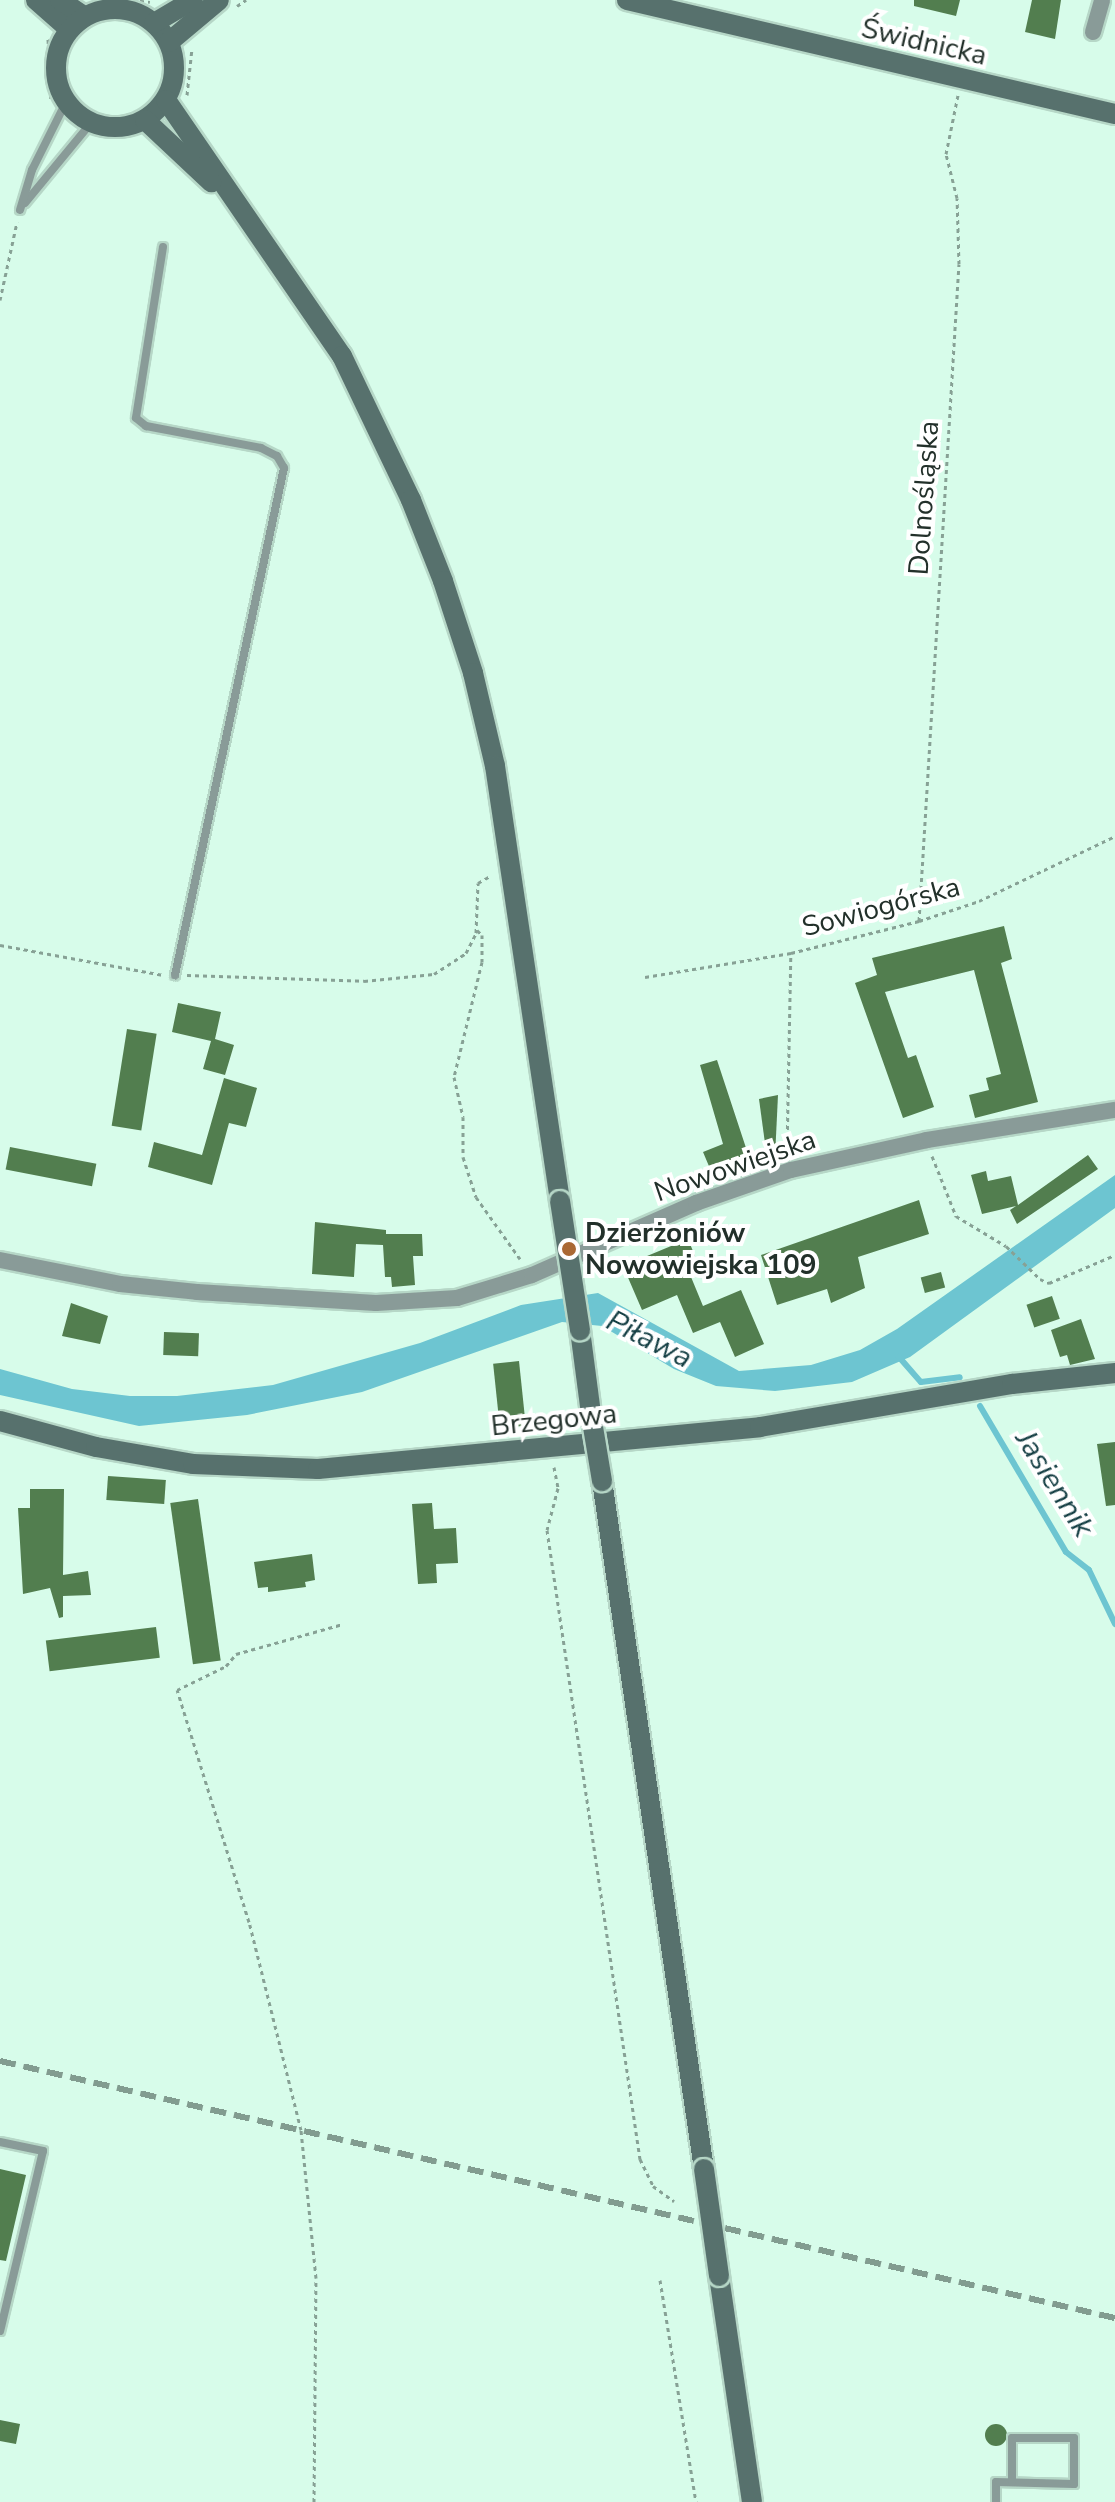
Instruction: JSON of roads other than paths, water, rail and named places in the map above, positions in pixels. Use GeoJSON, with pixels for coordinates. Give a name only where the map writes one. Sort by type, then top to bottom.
{"type":"FeatureCollection","features":[{"type":"Feature","properties":{"kind":"main road"},"geometry":{"type":"LineString","coordinates":[[154,23],[193,0]]}},
{"type":"Feature","properties":{"kind":"main road","name":"Świdnicka"},"geometry":{"type":"LineString","coordinates":[[627,0],[1115,114]]}},
{"type":"Feature","properties":{"kind":"main road"},"geometry":{"type":"LineString","coordinates":[[46,2],[78,24]]}},
{"type":"Feature","properties":{"kind":"main road"},"geometry":{"type":"LineString","coordinates":[[169,42],[227,3]]}},
{"type":"Feature","properties":{"kind":"main road"},"geometry":{"type":"LineString","coordinates":[[113,9],[154,23],[169,42],[174,71],[166,100],[145,120],[109,128],[91,123],[59,105],[56,65],[78,24],[113,9]]}},
{"type":"Feature","properties":{"kind":"main road"},"geometry":{"type":"LineString","coordinates":[[166,100],[234,203],[292,277],[342,356],[411,500],[473,673],[513,871],[752,2502]]}},
{"type":"Feature","properties":{"kind":"main road"},"geometry":{"type":"LineString","coordinates":[[145,120],[234,203]]}},
{"type":"Feature","properties":{"kind":"main road","name":"Brzegowa"},"geometry":{"type":"LineString","coordinates":[[0,1421],[143,1457],[255,1470],[318,1469],[760,1427],[1012,1384],[1115,1373]]}},
{"type":"Feature","properties":{"kind":"street"},"geometry":{"type":"LineString","coordinates":[[1093,32],[1102,0]]}},
{"type":"Feature","properties":{"kind":"street","name":"Nowowiejska"},"geometry":{"type":"LineString","coordinates":[[0,1260],[120,1284],[376,1303],[457,1298],[532,1275],[696,1203],[791,1170],[927,1140],[1115,1110]]}},
{"type":"Feature","properties":{"kind":"lane"},"geometry":{"type":"LineString","coordinates":[[59,105],[32,170],[20,210],[91,123]]}},
{"type":"Feature","properties":{"kind":"lane"},"geometry":{"type":"LineString","coordinates":[[163,247],[136,418],[146,426],[261,448],[277,456],[284,468],[175,975]]}},
{"type":"Feature","properties":{"kind":"lane"},"geometry":{"type":"LineString","coordinates":[[0,2142],[43,2151],[0,2331]]}},
{"type":"Feature","properties":{"kind":"lane"},"geometry":{"type":"LineString","coordinates":[[996,2502],[996,2482],[1074,2484],[1074,2438],[1012,2438],[1012,2482]]}},
{"type":"Feature","properties":{"kind":"water","name":"Piława"},"geometry":{"type":"Polygon","coordinates":[[[1115,1175],[1115,1208],[910,1357],[852,1382],[775,1391],[716,1386],[674,1369],[602,1326],[562,1322],[362,1392],[247,1415],[139,1426],[0,1395],[0,1369],[72,1389],[130,1396],[177,1396],[273,1385],[420,1343],[521,1305],[598,1293],[739,1371],[811,1365],[860,1350],[897,1329],[1115,1175]]]}},
{"type":"Feature","properties":{"kind":"waterway","name":"Jasiennik"},"geometry":{"type":"LineString","coordinates":[[899,1357],[921,1382],[960,1377]]}},
{"type":"Feature","properties":{"kind":"waterway","name":"Jasiennik"},"geometry":{"type":"LineString","coordinates":[[980,1406],[1066,1552],[1089,1570],[1115,1624]]}},
{"type":"Feature","properties":{"kind":"railway"},"geometry":{"type":"LineString","coordinates":[[0,2061],[1115,2318]]}},
{"type":"Feature","properties":{"kind":"place","name":"Dzierżoniów Nowowiejska 109"},"geometry":{"type":"Point","coordinates":[569,1249]}}]}
